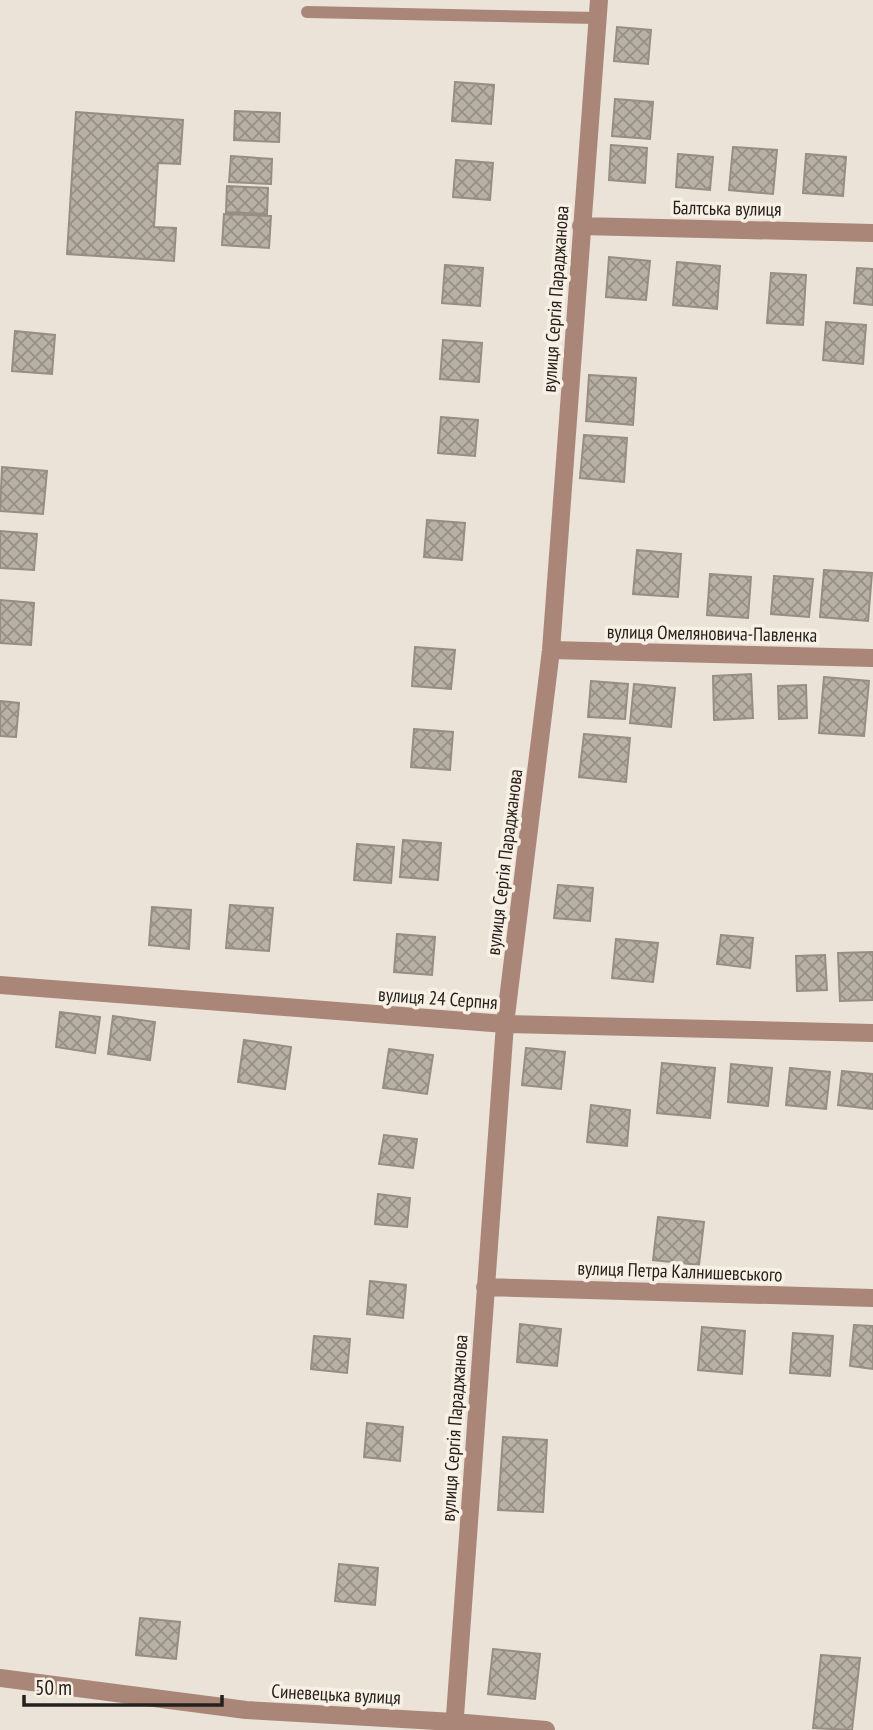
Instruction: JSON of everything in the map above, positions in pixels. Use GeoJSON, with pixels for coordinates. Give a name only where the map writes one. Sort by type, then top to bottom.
{"type":"FeatureCollection","features":[{"type":"Feature","properties":{"kind":"street","name":"вулиця Сергія Параджанова"},"geometry":{"type":"LineString","coordinates":[[454,1726],[505,1024],[551,650],[598,9]]}},
{"type":"Feature","properties":{"kind":"street","name":"Балтська вулиця"},"geometry":{"type":"LineString","coordinates":[[581,226],[873,233]]}},
{"type":"Feature","properties":{"kind":"street","name":"вулиця Омеляновича-Павленка"},"geometry":{"type":"LineString","coordinates":[[551,650],[873,658]]}},
{"type":"Feature","properties":{"kind":"street","name":"вулиця 24 Серпня"},"geometry":{"type":"LineString","coordinates":[[0,985],[505,1024],[873,1033]]}},
{"type":"Feature","properties":{"kind":"street","name":"вулиця Петра Калнишевського"},"geometry":{"type":"LineString","coordinates":[[485,1287],[873,1298]]}},
{"type":"Feature","properties":{"kind":"street","name":"Синевецька вулиця"},"geometry":{"type":"LineString","coordinates":[[0,1678],[246,1710],[545,1730]]}},
{"type":"Feature","properties":{"kind":"lane"},"geometry":{"type":"LineString","coordinates":[[307,12],[598,9]]}},
{"type":"Feature","properties":{"kind":"building"},"geometry":{"type":"Polygon","coordinates":[[[617,27],[651,30],[648,64],[614,61],[617,27]]]}},
{"type":"Feature","properties":{"kind":"building"},"geometry":{"type":"Polygon","coordinates":[[[455,82],[494,85],[491,124],[452,121],[455,82]]]}},
{"type":"Feature","properties":{"kind":"building"},"geometry":{"type":"Polygon","coordinates":[[[615,99],[653,102],[650,139],[612,136],[615,99]]]}},
{"type":"Feature","properties":{"kind":"building"},"geometry":{"type":"Polygon","coordinates":[[[235,111],[280,113],[279,142],[234,140],[235,111]]]}},
{"type":"Feature","properties":{"kind":"building"},"geometry":{"type":"Polygon","coordinates":[[[76,112],[183,120],[180,164],[158,163],[154,227],[176,228],[174,261],[67,254],[76,112]]]}},
{"type":"Feature","properties":{"kind":"building"},"geometry":{"type":"Polygon","coordinates":[[[611,145],[647,148],[645,183],[609,180],[611,145]]]}},
{"type":"Feature","properties":{"kind":"building"},"geometry":{"type":"Polygon","coordinates":[[[733,147],[777,150],[773,194],[729,190],[733,147]]]}},
{"type":"Feature","properties":{"kind":"building"},"geometry":{"type":"Polygon","coordinates":[[[678,154],[713,157],[710,190],[676,187],[678,154]]]}},
{"type":"Feature","properties":{"kind":"building"},"geometry":{"type":"Polygon","coordinates":[[[806,154],[846,157],[843,196],[803,193],[806,154]]]}},
{"type":"Feature","properties":{"kind":"building"},"geometry":{"type":"Polygon","coordinates":[[[231,156],[272,159],[271,184],[229,182],[231,156]]]}},
{"type":"Feature","properties":{"kind":"building"},"geometry":{"type":"Polygon","coordinates":[[[456,160],[493,163],[490,200],[453,197],[456,160]]]}},
{"type":"Feature","properties":{"kind":"building"},"geometry":{"type":"Polygon","coordinates":[[[227,186],[268,188],[267,214],[226,212],[227,186]]]}},
{"type":"Feature","properties":{"kind":"building"},"geometry":{"type":"Polygon","coordinates":[[[224,214],[271,216],[269,248],[222,245],[224,214]]]}},
{"type":"Feature","properties":{"kind":"building"},"geometry":{"type":"Polygon","coordinates":[[[609,257],[650,261],[646,300],[606,297],[609,257]]]}},
{"type":"Feature","properties":{"kind":"building"},"geometry":{"type":"Polygon","coordinates":[[[677,262],[720,266],[717,309],[673,305],[677,262]]]}},
{"type":"Feature","properties":{"kind":"building"},"geometry":{"type":"Polygon","coordinates":[[[445,265],[483,268],[480,306],[442,303],[445,265]]]}},
{"type":"Feature","properties":{"kind":"building"},"geometry":{"type":"Polygon","coordinates":[[[857,268],[873,269],[873,305],[854,303],[857,268]]]}},
{"type":"Feature","properties":{"kind":"building"},"geometry":{"type":"Polygon","coordinates":[[[771,273],[806,275],[803,325],[767,323],[771,273]]]}},
{"type":"Feature","properties":{"kind":"building"},"geometry":{"type":"Polygon","coordinates":[[[826,322],[866,325],[863,364],[823,360],[826,322]]]}},
{"type":"Feature","properties":{"kind":"building"},"geometry":{"type":"Polygon","coordinates":[[[15,331],[55,335],[52,374],[12,371],[15,331]]]}},
{"type":"Feature","properties":{"kind":"building"},"geometry":{"type":"Polygon","coordinates":[[[443,340],[482,343],[479,382],[440,379],[443,340]]]}},
{"type":"Feature","properties":{"kind":"building"},"geometry":{"type":"Polygon","coordinates":[[[589,375],[636,378],[633,425],[586,421],[589,375]]]}},
{"type":"Feature","properties":{"kind":"building"},"geometry":{"type":"Polygon","coordinates":[[[441,417],[478,420],[475,456],[438,453],[441,417]]]}},
{"type":"Feature","properties":{"kind":"building"},"geometry":{"type":"Polygon","coordinates":[[[584,435],[627,438],[624,482],[580,478],[584,435]]]}},
{"type":"Feature","properties":{"kind":"building"},"geometry":{"type":"Polygon","coordinates":[[[2,467],[47,471],[43,514],[0,511],[2,467]]]}},
{"type":"Feature","properties":{"kind":"building"},"geometry":{"type":"Polygon","coordinates":[[[427,520],[465,523],[462,560],[424,557],[427,520]]]}},
{"type":"Feature","properties":{"kind":"building"},"geometry":{"type":"Polygon","coordinates":[[[0,531],[37,534],[34,570],[0,568],[0,531]]]}},
{"type":"Feature","properties":{"kind":"building"},"geometry":{"type":"Polygon","coordinates":[[[637,550],[681,554],[678,597],[633,594],[637,550]]]}},
{"type":"Feature","properties":{"kind":"building"},"geometry":{"type":"Polygon","coordinates":[[[824,570],[872,573],[868,621],[820,617],[824,570]]]}},
{"type":"Feature","properties":{"kind":"building"},"geometry":{"type":"Polygon","coordinates":[[[710,574],[751,577],[748,618],[707,615],[710,574]]]}},
{"type":"Feature","properties":{"kind":"building"},"geometry":{"type":"Polygon","coordinates":[[[774,576],[813,579],[809,617],[771,614],[774,576]]]}},
{"type":"Feature","properties":{"kind":"building"},"geometry":{"type":"Polygon","coordinates":[[[0,600],[34,603],[31,645],[0,643],[0,600]]]}},
{"type":"Feature","properties":{"kind":"building"},"geometry":{"type":"Polygon","coordinates":[[[415,647],[455,650],[451,689],[412,686],[415,647]]]}},
{"type":"Feature","properties":{"kind":"building"},"geometry":{"type":"Polygon","coordinates":[[[751,674],[753,718],[714,720],[713,676],[751,674]]]}},
{"type":"Feature","properties":{"kind":"building"},"geometry":{"type":"Polygon","coordinates":[[[824,677],[869,681],[864,736],[819,733],[824,677]]]}},
{"type":"Feature","properties":{"kind":"building"},"geometry":{"type":"Polygon","coordinates":[[[591,681],[628,684],[625,719],[588,717],[591,681]]]}},
{"type":"Feature","properties":{"kind":"building"},"geometry":{"type":"Polygon","coordinates":[[[634,684],[675,688],[671,727],[630,723],[634,684]]]}},
{"type":"Feature","properties":{"kind":"building"},"geometry":{"type":"Polygon","coordinates":[[[806,685],[807,718],[779,719],[778,686],[806,685]]]}},
{"type":"Feature","properties":{"kind":"building"},"geometry":{"type":"Polygon","coordinates":[[[0,701],[19,703],[16,737],[0,736],[0,701]]]}},
{"type":"Feature","properties":{"kind":"building"},"geometry":{"type":"Polygon","coordinates":[[[414,729],[453,732],[450,770],[411,767],[414,729]]]}},
{"type":"Feature","properties":{"kind":"building"},"geometry":{"type":"Polygon","coordinates":[[[584,734],[630,738],[626,782],[579,777],[584,734]]]}},
{"type":"Feature","properties":{"kind":"building"},"geometry":{"type":"Polygon","coordinates":[[[403,840],[441,843],[438,880],[400,877],[403,840]]]}},
{"type":"Feature","properties":{"kind":"building"},"geometry":{"type":"Polygon","coordinates":[[[357,844],[394,847],[391,883],[354,880],[357,844]]]}},
{"type":"Feature","properties":{"kind":"building"},"geometry":{"type":"Polygon","coordinates":[[[558,885],[593,888],[590,921],[554,918],[558,885]]]}},
{"type":"Feature","properties":{"kind":"building"},"geometry":{"type":"Polygon","coordinates":[[[230,905],[273,908],[269,951],[226,948],[230,905]]]}},
{"type":"Feature","properties":{"kind":"building"},"geometry":{"type":"Polygon","coordinates":[[[152,907],[191,910],[189,949],[149,945],[152,907]]]}},
{"type":"Feature","properties":{"kind":"building"},"geometry":{"type":"Polygon","coordinates":[[[397,934],[435,937],[432,975],[394,972],[397,934]]]}},
{"type":"Feature","properties":{"kind":"building"},"geometry":{"type":"Polygon","coordinates":[[[721,935],[753,938],[750,968],[717,964],[721,935]]]}},
{"type":"Feature","properties":{"kind":"building"},"geometry":{"type":"Polygon","coordinates":[[[616,939],[658,943],[653,982],[612,978],[616,939]]]}},
{"type":"Feature","properties":{"kind":"building"},"geometry":{"type":"Polygon","coordinates":[[[873,952],[873,1000],[840,1001],[838,953],[873,952]]]}},
{"type":"Feature","properties":{"kind":"building"},"geometry":{"type":"Polygon","coordinates":[[[825,955],[827,990],[797,991],[796,956],[825,955]]]}},
{"type":"Feature","properties":{"kind":"building"},"geometry":{"type":"Polygon","coordinates":[[[60,1012],[100,1017],[95,1053],[56,1047],[60,1012]]]}},
{"type":"Feature","properties":{"kind":"building"},"geometry":{"type":"Polygon","coordinates":[[[113,1016],[155,1022],[150,1060],[108,1054],[113,1016]]]}},
{"type":"Feature","properties":{"kind":"building"},"geometry":{"type":"Polygon","coordinates":[[[244,1040],[291,1047],[285,1089],[238,1082],[244,1040]]]}},
{"type":"Feature","properties":{"kind":"building"},"geometry":{"type":"Polygon","coordinates":[[[526,1048],[565,1052],[561,1089],[522,1085],[526,1048]]]}},
{"type":"Feature","properties":{"kind":"building"},"geometry":{"type":"Polygon","coordinates":[[[389,1049],[433,1055],[427,1094],[383,1088],[389,1049]]]}},
{"type":"Feature","properties":{"kind":"building"},"geometry":{"type":"Polygon","coordinates":[[[662,1063],[715,1068],[710,1118],[657,1113],[662,1063]]]}},
{"type":"Feature","properties":{"kind":"building"},"geometry":{"type":"Polygon","coordinates":[[[731,1064],[772,1068],[768,1106],[728,1102],[731,1064]]]}},
{"type":"Feature","properties":{"kind":"building"},"geometry":{"type":"Polygon","coordinates":[[[790,1068],[830,1072],[826,1109],[786,1105],[790,1068]]]}},
{"type":"Feature","properties":{"kind":"building"},"geometry":{"type":"Polygon","coordinates":[[[842,1071],[873,1074],[873,1109],[838,1105],[842,1071]]]}},
{"type":"Feature","properties":{"kind":"building"},"geometry":{"type":"Polygon","coordinates":[[[591,1105],[630,1110],[627,1146],[587,1142],[591,1105]]]}},
{"type":"Feature","properties":{"kind":"building"},"geometry":{"type":"Polygon","coordinates":[[[384,1135],[417,1139],[413,1168],[379,1164],[384,1135]]]}},
{"type":"Feature","properties":{"kind":"building"},"geometry":{"type":"Polygon","coordinates":[[[378,1194],[410,1198],[407,1227],[375,1224],[378,1194]]]}},
{"type":"Feature","properties":{"kind":"building"},"geometry":{"type":"Polygon","coordinates":[[[658,1217],[704,1222],[699,1265],[653,1260],[658,1217]]]}},
{"type":"Feature","properties":{"kind":"building"},"geometry":{"type":"Polygon","coordinates":[[[370,1281],[406,1285],[403,1318],[367,1314],[370,1281]]]}},
{"type":"Feature","properties":{"kind":"building"},"geometry":{"type":"Polygon","coordinates":[[[520,1324],[561,1329],[557,1366],[517,1362],[520,1324]]]}},
{"type":"Feature","properties":{"kind":"building"},"geometry":{"type":"Polygon","coordinates":[[[854,1325],[873,1326],[873,1369],[850,1366],[854,1325]]]}},
{"type":"Feature","properties":{"kind":"building"},"geometry":{"type":"Polygon","coordinates":[[[702,1327],[745,1331],[742,1374],[698,1370],[702,1327]]]}},
{"type":"Feature","properties":{"kind":"building"},"geometry":{"type":"Polygon","coordinates":[[[793,1333],[833,1336],[830,1376],[790,1373],[793,1333]]]}},
{"type":"Feature","properties":{"kind":"building"},"geometry":{"type":"Polygon","coordinates":[[[314,1336],[350,1339],[347,1373],[311,1369],[314,1336]]]}},
{"type":"Feature","properties":{"kind":"building"},"geometry":{"type":"Polygon","coordinates":[[[367,1423],[403,1427],[400,1461],[364,1457],[367,1423]]]}},
{"type":"Feature","properties":{"kind":"building"},"geometry":{"type":"Polygon","coordinates":[[[503,1437],[547,1440],[543,1512],[498,1510],[503,1437]]]}},
{"type":"Feature","properties":{"kind":"building"},"geometry":{"type":"Polygon","coordinates":[[[339,1564],[378,1568],[375,1605],[335,1601],[339,1564]]]}},
{"type":"Feature","properties":{"kind":"building"},"geometry":{"type":"Polygon","coordinates":[[[140,1618],[180,1622],[176,1659],[136,1655],[140,1618]]]}},
{"type":"Feature","properties":{"kind":"building"},"geometry":{"type":"Polygon","coordinates":[[[493,1649],[540,1654],[535,1699],[488,1694],[493,1649]]]}},
{"type":"Feature","properties":{"kind":"building"},"geometry":{"type":"Polygon","coordinates":[[[821,1655],[860,1658],[852,1730],[813,1728],[821,1655]]]}}]}
